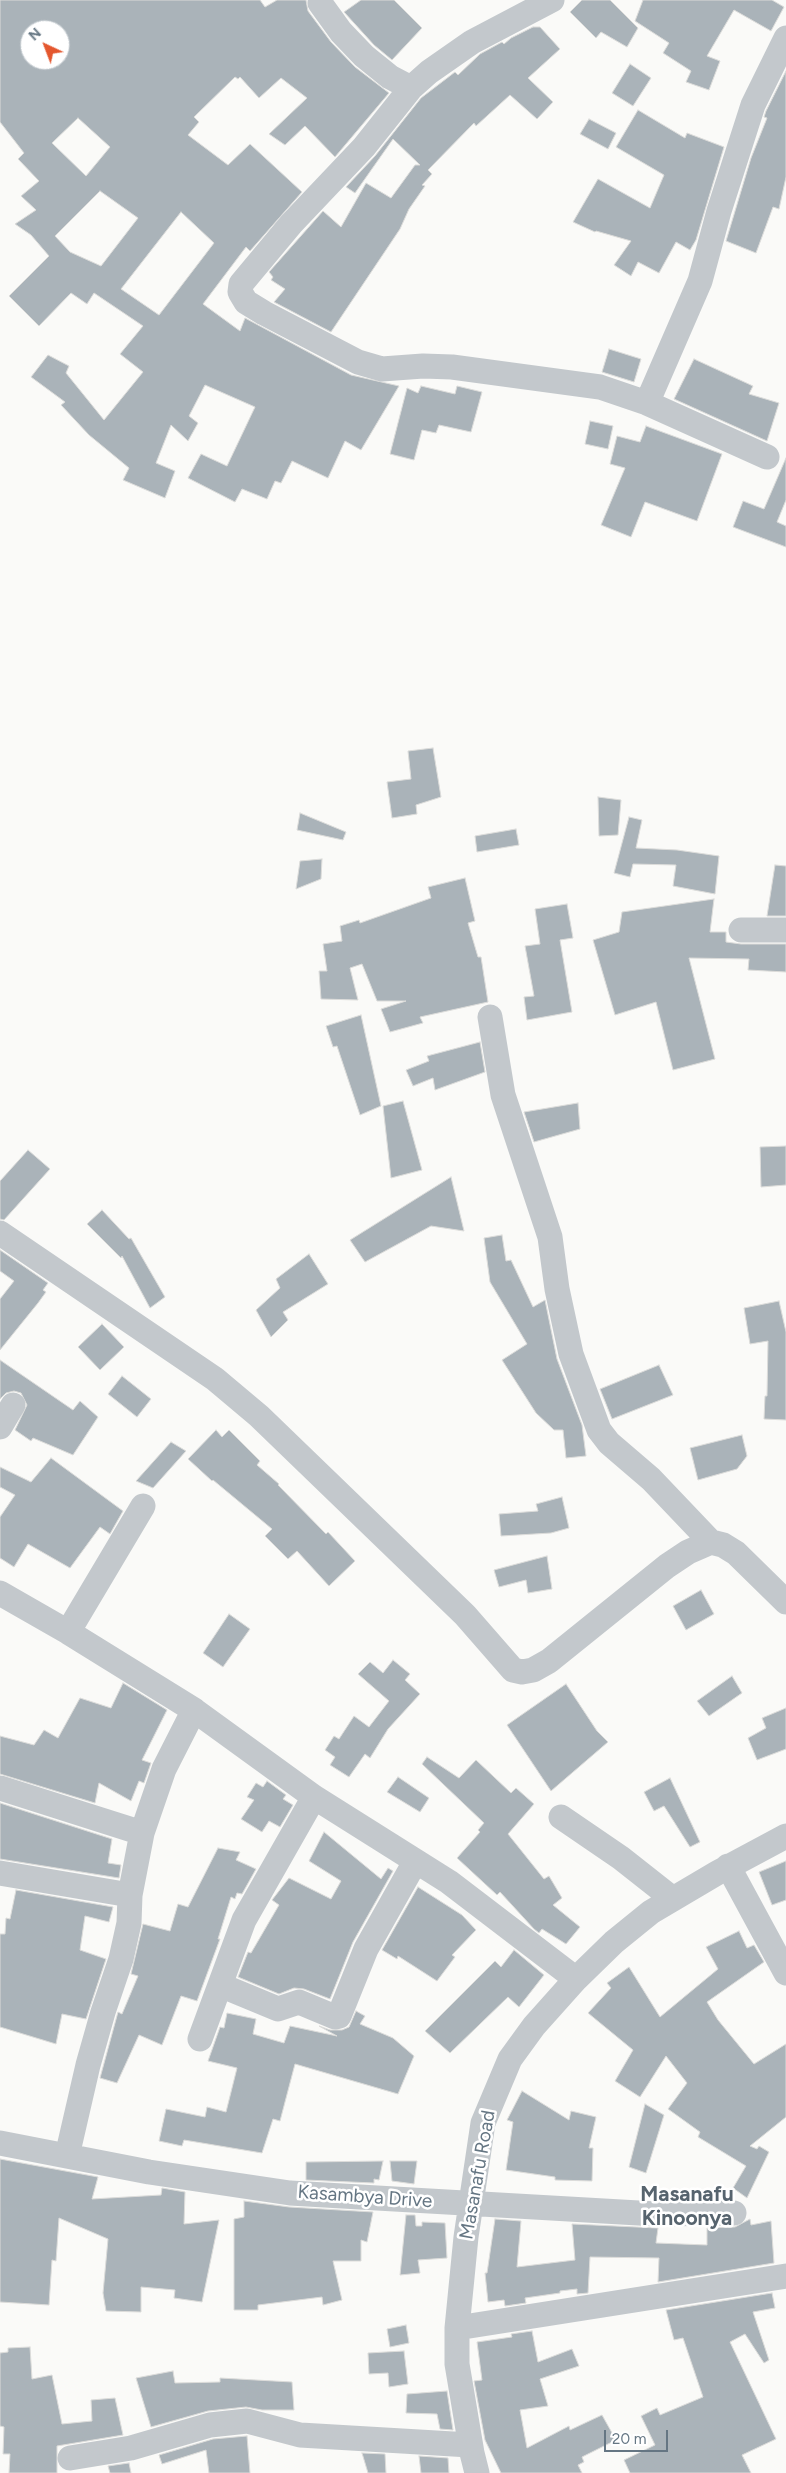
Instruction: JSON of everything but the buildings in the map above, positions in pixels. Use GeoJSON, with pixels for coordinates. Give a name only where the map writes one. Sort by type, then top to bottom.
{"type":"FeatureCollection","features":[{"type":"Feature","properties":{"kind":"street"},"geometry":{"type":"LineString","coordinates":[[552,0],[472,42],[429,72],[411,88],[364,147],[303,210],[241,284],[240,292],[246,302],[358,362],[382,370],[423,366],[452,367],[600,387],[647,404],[767,457]]}},
{"type":"Feature","properties":{"kind":"street"},"geometry":{"type":"LineString","coordinates":[[320,3],[341,32],[364,56],[390,77],[411,88]]}},
{"type":"Feature","properties":{"kind":"street"},"geometry":{"type":"LineString","coordinates":[[647,404],[700,281],[753,105],[786,38]]}},
{"type":"Feature","properties":{"kind":"street"},"geometry":{"type":"LineString","coordinates":[[741,930],[786,930]]}},
{"type":"Feature","properties":{"kind":"street"},"geometry":{"type":"LineString","coordinates":[[490,1016],[503,1095],[550,1237],[557,1289],[571,1354],[599,1430],[609,1443],[651,1479],[711,1542]]}},
{"type":"Feature","properties":{"kind":"street"},"geometry":{"type":"LineString","coordinates":[[0,1233],[216,1379],[259,1416],[465,1615],[513,1670],[522,1672],[532,1670],[549,1660],[668,1566],[688,1552],[711,1542],[723,1544],[736,1553],[786,1602]]}},
{"type":"Feature","properties":{"kind":"street"},"geometry":{"type":"LineString","coordinates":[[0,1427],[13,1405]]}},
{"type":"Feature","properties":{"kind":"street"},"geometry":{"type":"LineString","coordinates":[[68,1632],[143,1506]]}},
{"type":"Feature","properties":{"kind":"street"},"geometry":{"type":"LineString","coordinates":[[0,1593],[68,1632],[194,1710],[314,1797],[461,1891],[576,1979]]}},
{"type":"Feature","properties":{"kind":"street"},"geometry":{"type":"LineString","coordinates":[[67,2156],[102,2012],[121,1959],[129,1923],[130,1895],[142,1833],[164,1769],[194,1710]]}},
{"type":"Feature","properties":{"kind":"street"},"geometry":{"type":"LineString","coordinates":[[0,1788],[142,1833]]}},
{"type":"Feature","properties":{"kind":"street"},"geometry":{"type":"LineString","coordinates":[[200,2039],[244,1920],[314,1797]]}},
{"type":"Feature","properties":{"kind":"street"},"geometry":{"type":"LineString","coordinates":[[562,1817],[622,1858],[673,1899]]}},
{"type":"Feature","properties":{"kind":"street","name":"Masanafu Road"},"geometry":{"type":"LineString","coordinates":[[477,2473],[470,2444],[457,2364],[457,2328],[471,2203],[483,2124],[506,2067],[534,2026],[576,1979],[614,1942],[651,1912],[728,1866],[786,1836]]}},
{"type":"Feature","properties":{"kind":"street"},"geometry":{"type":"LineString","coordinates":[[220,1984],[278,2010],[300,2002],[335,2018],[339,2016],[366,1949],[415,1862]]}},
{"type":"Feature","properties":{"kind":"street"},"geometry":{"type":"LineString","coordinates":[[728,1866],[786,1973]]}},
{"type":"Feature","properties":{"kind":"street"},"geometry":{"type":"LineString","coordinates":[[0,1873],[130,1895]]}},
{"type":"Feature","properties":{"kind":"street","name":"Kasambya Drive"},"geometry":{"type":"LineString","coordinates":[[0,2143],[248,2188],[368,2199],[656,2214],[734,2213]]}},
{"type":"Feature","properties":{"kind":"street"},"geometry":{"type":"LineString","coordinates":[[457,2328],[786,2276]]}},
{"type":"Feature","properties":{"kind":"street"},"geometry":{"type":"LineString","coordinates":[[70,2458],[131,2448],[210,2425],[247,2421],[300,2435],[470,2444]]}},
{"type":"Feature","properties":{"kind":"district","name":"Masanafu Kinoonya"},"geometry":{"type":"Point","coordinates":[687,2207]}}]}
